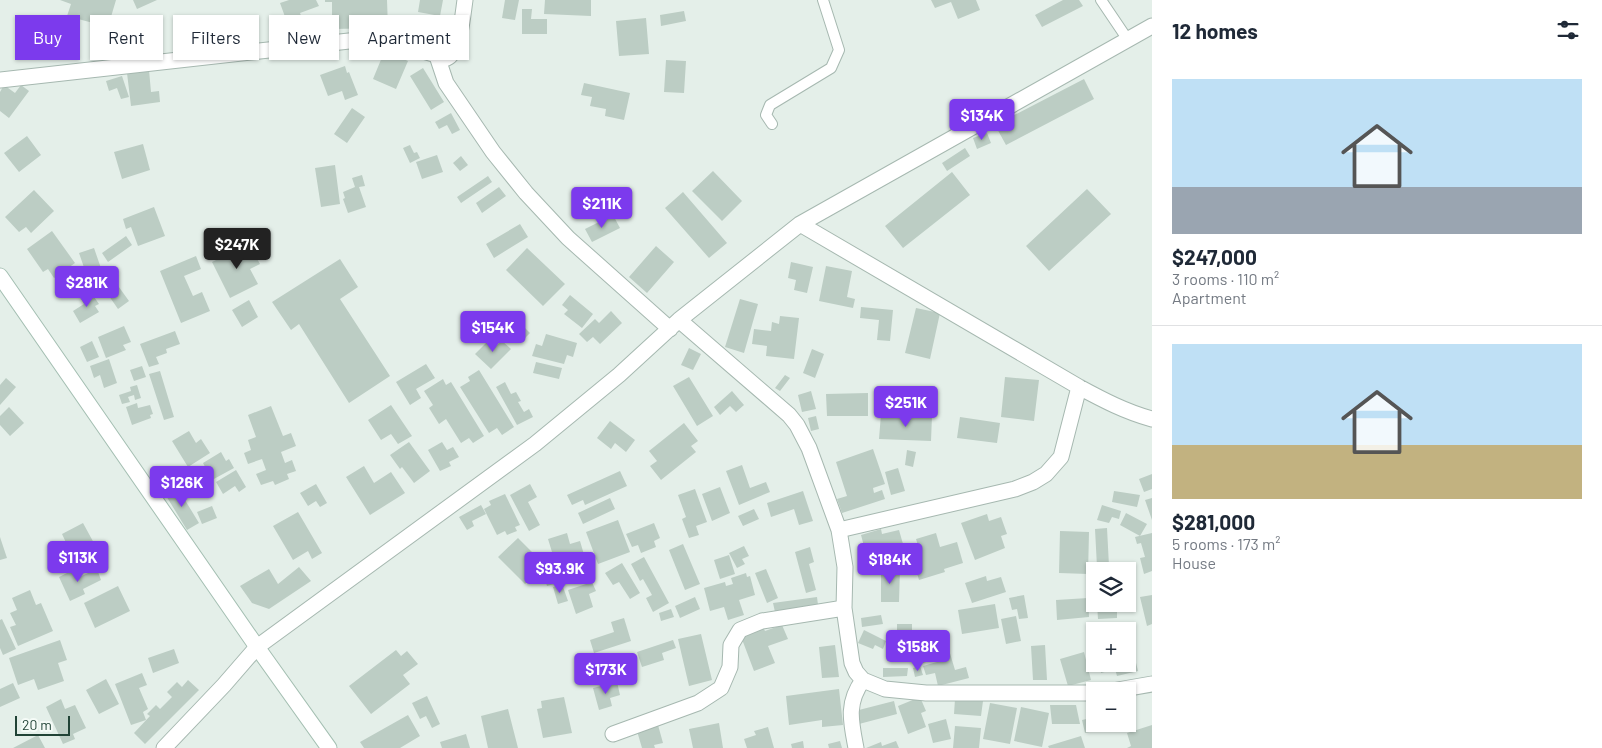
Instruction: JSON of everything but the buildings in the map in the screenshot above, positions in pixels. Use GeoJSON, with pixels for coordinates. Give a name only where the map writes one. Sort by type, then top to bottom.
{"type":"FeatureCollection","features":[{"type":"Feature","properties":{"kind":"street"},"geometry":{"type":"LineString","coordinates":[[462,15],[465,0]]}},
{"type":"Feature","properties":{"kind":"street"},"geometry":{"type":"LineString","coordinates":[[164,748],[224,685],[256,647],[535,444],[619,375],[675,325],[800,224],[1152,26]]}},
{"type":"Feature","properties":{"kind":"street"},"geometry":{"type":"LineString","coordinates":[[0,80],[349,41]]}},
{"type":"Feature","properties":{"kind":"street"},"geometry":{"type":"LineString","coordinates":[[438,60],[446,83],[493,152],[526,193],[568,238],[779,406],[797,425],[809,448],[839,530],[845,567],[844,608],[852,663],[856,672],[863,680],[885,688],[926,693],[1086,693]]}},
{"type":"Feature","properties":{"kind":"street"},"geometry":{"type":"LineString","coordinates":[[800,224],[1079,387],[1105,401],[1152,419]]}},
{"type":"Feature","properties":{"kind":"street"},"geometry":{"type":"LineString","coordinates":[[0,276],[256,647],[329,748]]}},
{"type":"Feature","properties":{"kind":"street"},"geometry":{"type":"LineString","coordinates":[[839,530],[1015,489],[1033,482],[1046,474],[1061,458],[1079,387]]}},
{"type":"Feature","properties":{"kind":"street"},"geometry":{"type":"LineString","coordinates":[[613,734],[698,703],[720,688],[730,667],[731,645],[740,630],[762,621],[844,608]]}},
{"type":"Feature","properties":{"kind":"street"},"geometry":{"type":"LineString","coordinates":[[856,748],[852,702],[854,692],[863,680]]}},
{"type":"Feature","properties":{"kind":"street"},"geometry":{"type":"LineString","coordinates":[[1136,687],[1152,684]]}},
{"type":"Feature","properties":{"kind":"lane"},"geometry":{"type":"LineString","coordinates":[[772,124],[766,115],[770,105],[830,68],[840,50],[823,0]]}},
{"type":"Feature","properties":{"kind":"lane"},"geometry":{"type":"LineString","coordinates":[[1101,0],[1128,40]]}}]}
